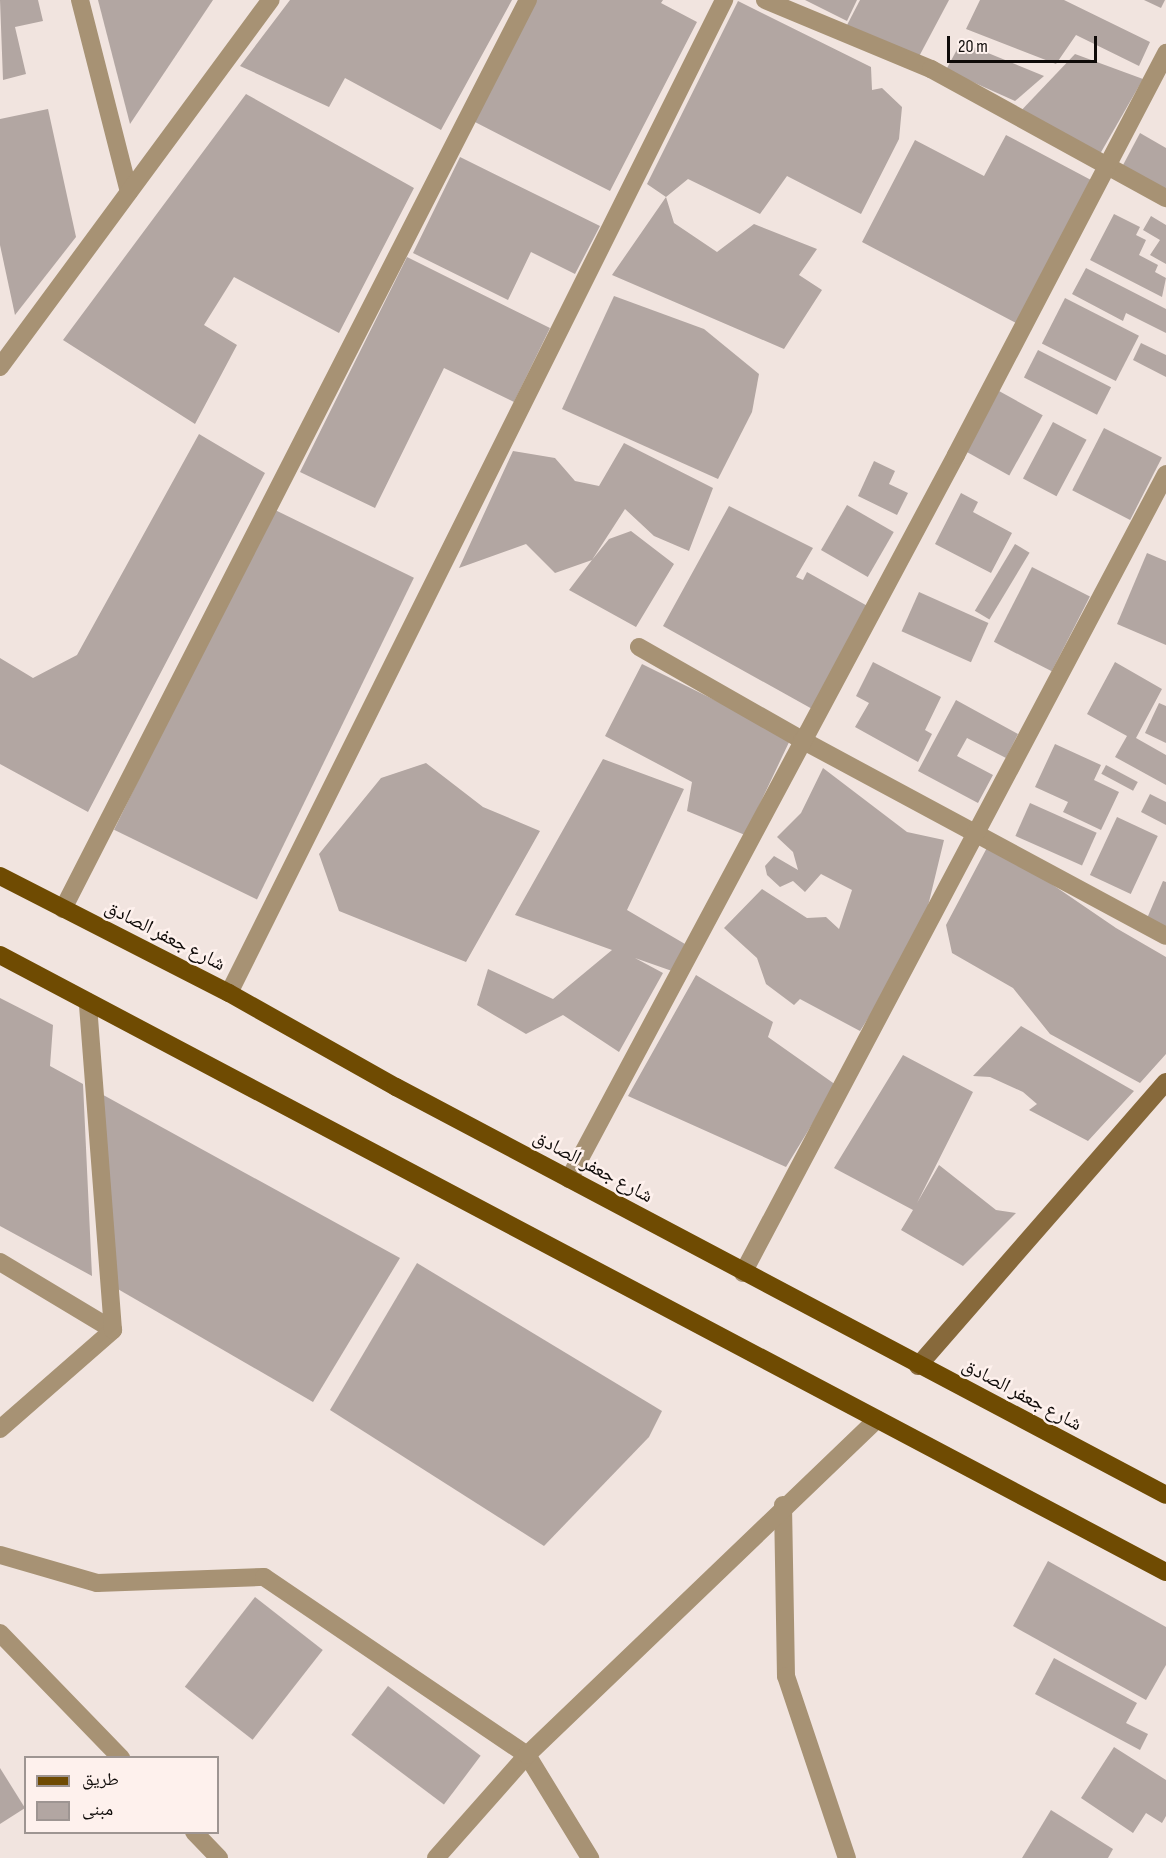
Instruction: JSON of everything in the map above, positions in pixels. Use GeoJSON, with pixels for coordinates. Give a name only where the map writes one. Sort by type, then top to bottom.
{"type":"FeatureCollection","features":[{"type":"Feature","properties":{"kind":"main road","name":"شارع جعفر الصادق"},"geometry":{"type":"LineString","coordinates":[[0,876],[229,993],[918,1366],[1164,1491]]}},
{"type":"Feature","properties":{"kind":"main road"},"geometry":{"type":"LineString","coordinates":[[0,955],[1166,1572]]}},
{"type":"Feature","properties":{"kind":"street"},"geometry":{"type":"LineString","coordinates":[[80,0],[129,192]]}},
{"type":"Feature","properties":{"kind":"street"},"geometry":{"type":"LineString","coordinates":[[63,909],[528,0]]}},
{"type":"Feature","properties":{"kind":"street"},"geometry":{"type":"LineString","coordinates":[[229,993],[724,0]]}},
{"type":"Feature","properties":{"kind":"street"},"geometry":{"type":"LineString","coordinates":[[765,0],[931,69],[1166,198]]}},
{"type":"Feature","properties":{"kind":"street"},"geometry":{"type":"LineString","coordinates":[[0,367],[270,1]]}},
{"type":"Feature","properties":{"kind":"street"},"geometry":{"type":"LineString","coordinates":[[569,1179],[956,455],[1166,53]]}},
{"type":"Feature","properties":{"kind":"street"},"geometry":{"type":"LineString","coordinates":[[744,1272],[974,832],[1166,474]]}},
{"type":"Feature","properties":{"kind":"street"},"geometry":{"type":"LineString","coordinates":[[639,647],[802,740],[1166,936]]}},
{"type":"Feature","properties":{"kind":"street"},"geometry":{"type":"LineString","coordinates":[[88,1002],[113,1330]]}},
{"type":"Feature","properties":{"kind":"street"},"geometry":{"type":"LineString","coordinates":[[918,1366],[1166,1082]]}},
{"type":"Feature","properties":{"kind":"street"},"geometry":{"type":"LineString","coordinates":[[0,1262],[113,1330]]}},
{"type":"Feature","properties":{"kind":"street"},"geometry":{"type":"LineString","coordinates":[[0,1429],[113,1330]]}},
{"type":"Feature","properties":{"kind":"street"},"geometry":{"type":"LineString","coordinates":[[436,1858],[526,1755],[783,1505],[878,1419]]}},
{"type":"Feature","properties":{"kind":"street"},"geometry":{"type":"LineString","coordinates":[[783,1505],[786,1676],[847,1858]]}},
{"type":"Feature","properties":{"kind":"street"},"geometry":{"type":"LineString","coordinates":[[0,1555],[97,1583],[264,1577],[526,1755],[590,1858]]}},
{"type":"Feature","properties":{"kind":"street"},"geometry":{"type":"LineString","coordinates":[[0,1633],[119,1756]]}},
{"type":"Feature","properties":{"kind":"street"},"geometry":{"type":"LineString","coordinates":[[195,1834],[219,1858]]}},
{"type":"Feature","properties":{"kind":"building"},"geometry":{"type":"Polygon","coordinates":[[[0,0],[38,0],[43,21],[15,27],[26,74],[3,80],[0,0]]]}},
{"type":"Feature","properties":{"kind":"building"},"geometry":{"type":"Polygon","coordinates":[[[98,0],[213,0],[130,124],[98,0]]]}},
{"type":"Feature","properties":{"kind":"building"},"geometry":{"type":"Polygon","coordinates":[[[290,0],[512,0],[441,130],[345,78],[329,107],[240,66],[290,0]]]}},
{"type":"Feature","properties":{"kind":"building"},"geometry":{"type":"Polygon","coordinates":[[[534,0],[663,0],[661,3],[697,22],[610,191],[473,121],[534,0]]]}},
{"type":"Feature","properties":{"kind":"building"},"geometry":{"type":"Polygon","coordinates":[[[805,0],[857,0],[847,21],[805,0]]]}},
{"type":"Feature","properties":{"kind":"building"},"geometry":{"type":"Polygon","coordinates":[[[860,0],[949,0],[915,64],[846,27],[860,0]]]}},
{"type":"Feature","properties":{"kind":"building"},"geometry":{"type":"Polygon","coordinates":[[[980,0],[1064,0],[1150,42],[1139,66],[1076,35],[1056,64],[966,29],[980,0]]]}},
{"type":"Feature","properties":{"kind":"building"},"geometry":{"type":"Polygon","coordinates":[[[1144,0],[1165,0],[1161,8],[1144,0]]]}},
{"type":"Feature","properties":{"kind":"building"},"geometry":{"type":"Polygon","coordinates":[[[738,1],[871,67],[872,90],[882,88],[902,107],[899,139],[861,214],[787,176],[760,214],[688,179],[666,197],[647,184],[738,1]]]}},
{"type":"Feature","properties":{"kind":"building"},"geometry":{"type":"Polygon","coordinates":[[[961,42],[1044,76],[1015,101],[946,70],[961,42]]]}},
{"type":"Feature","properties":{"kind":"building"},"geometry":{"type":"Polygon","coordinates":[[[1075,54],[1143,79],[1100,154],[1015,117],[1075,54]]]}},
{"type":"Feature","properties":{"kind":"building"},"geometry":{"type":"Polygon","coordinates":[[[246,94],[414,188],[339,333],[234,277],[204,325],[237,345],[195,424],[63,340],[246,94]]]}},
{"type":"Feature","properties":{"kind":"building"},"geometry":{"type":"Polygon","coordinates":[[[48,109],[76,237],[15,315],[0,245],[0,119],[48,109]]]}},
{"type":"Feature","properties":{"kind":"building"},"geometry":{"type":"Polygon","coordinates":[[[1140,133],[1166,148],[1166,192],[1122,167],[1140,133]]]}},
{"type":"Feature","properties":{"kind":"building"},"geometry":{"type":"Polygon","coordinates":[[[1006,135],[1091,180],[1016,323],[862,242],[915,140],[984,176],[1006,135]]]}},
{"type":"Feature","properties":{"kind":"building"},"geometry":{"type":"Polygon","coordinates":[[[460,157],[600,226],[575,274],[531,252],[508,300],[413,253],[460,157]]]}},
{"type":"Feature","properties":{"kind":"building"},"geometry":{"type":"Polygon","coordinates":[[[666,197],[674,223],[717,252],[754,224],[817,249],[799,275],[822,290],[784,349],[612,275],[666,197]]]}},
{"type":"Feature","properties":{"kind":"building"},"geometry":{"type":"Polygon","coordinates":[[[1114,214],[1140,227],[1136,235],[1146,240],[1139,255],[1158,265],[1155,272],[1166,278],[1162,297],[1090,260],[1114,214]]]}},
{"type":"Feature","properties":{"kind":"building"},"geometry":{"type":"Polygon","coordinates":[[[1151,216],[1166,225],[1166,264],[1150,255],[1160,240],[1143,230],[1151,216]]]}},
{"type":"Feature","properties":{"kind":"building"},"geometry":{"type":"Polygon","coordinates":[[[407,257],[550,328],[514,402],[444,368],[375,508],[300,472],[407,257]]]}},
{"type":"Feature","properties":{"kind":"building"},"geometry":{"type":"Polygon","coordinates":[[[1086,268],[1166,309],[1166,333],[1126,313],[1123,321],[1072,294],[1086,268]]]}},
{"type":"Feature","properties":{"kind":"building"},"geometry":{"type":"Polygon","coordinates":[[[614,296],[704,329],[759,374],[752,412],[718,479],[562,409],[614,296]]]}},
{"type":"Feature","properties":{"kind":"building"},"geometry":{"type":"Polygon","coordinates":[[[1065,298],[1139,336],[1116,381],[1042,343],[1065,298]]]}},
{"type":"Feature","properties":{"kind":"building"},"geometry":{"type":"Polygon","coordinates":[[[1141,343],[1166,355],[1166,377],[1133,360],[1141,343]]]}},
{"type":"Feature","properties":{"kind":"building"},"geometry":{"type":"Polygon","coordinates":[[[1038,350],[1111,387],[1097,415],[1024,378],[1038,350]]]}},
{"type":"Feature","properties":{"kind":"building"},"geometry":{"type":"Polygon","coordinates":[[[999,391],[1043,415],[1009,476],[966,451],[999,391]]]}},
{"type":"Feature","properties":{"kind":"building"},"geometry":{"type":"Polygon","coordinates":[[[1053,422],[1087,440],[1057,496],[1023,479],[1053,422]]]}},
{"type":"Feature","properties":{"kind":"building"},"geometry":{"type":"Polygon","coordinates":[[[1104,428],[1162,458],[1130,520],[1072,490],[1104,428]]]}},
{"type":"Feature","properties":{"kind":"building"},"geometry":{"type":"Polygon","coordinates":[[[199,434],[265,473],[88,812],[0,764],[0,658],[33,678],[77,655],[199,434]]]}},
{"type":"Feature","properties":{"kind":"building"},"geometry":{"type":"Polygon","coordinates":[[[624,443],[713,488],[689,551],[654,536],[625,509],[592,560],[555,573],[526,544],[459,568],[513,451],[555,458],[575,481],[599,486],[624,443]]]}},
{"type":"Feature","properties":{"kind":"building"},"geometry":{"type":"Polygon","coordinates":[[[874,461],[895,471],[889,484],[908,493],[897,515],[858,496],[874,461]]]}},
{"type":"Feature","properties":{"kind":"building"},"geometry":{"type":"Polygon","coordinates":[[[961,493],[978,502],[973,512],[1012,533],[991,573],[935,544],[961,493]]]}},
{"type":"Feature","properties":{"kind":"building"},"geometry":{"type":"Polygon","coordinates":[[[847,505],[894,532],[868,577],[821,550],[847,505]]]}},
{"type":"Feature","properties":{"kind":"building"},"geometry":{"type":"Polygon","coordinates":[[[729,506],[813,548],[796,577],[803,580],[807,572],[871,608],[814,710],[663,626],[729,506]]]}},
{"type":"Feature","properties":{"kind":"building"},"geometry":{"type":"Polygon","coordinates":[[[271,508],[414,578],[257,899],[114,830],[271,508]]]}},
{"type":"Feature","properties":{"kind":"building"},"geometry":{"type":"Polygon","coordinates":[[[631,531],[674,564],[636,627],[569,590],[609,539],[631,531]]]}},
{"type":"Feature","properties":{"kind":"building"},"geometry":{"type":"Polygon","coordinates":[[[1015,544],[1030,553],[989,620],[975,611],[1015,544]]]}},
{"type":"Feature","properties":{"kind":"building"},"geometry":{"type":"Polygon","coordinates":[[[1147,553],[1166,561],[1166,645],[1117,624],[1147,553]]]}},
{"type":"Feature","properties":{"kind":"building"},"geometry":{"type":"Polygon","coordinates":[[[1032,567],[1090,597],[1052,671],[994,642],[1032,567]]]}},
{"type":"Feature","properties":{"kind":"building"},"geometry":{"type":"Polygon","coordinates":[[[919,592],[988,623],[971,662],[902,631],[919,592]]]}},
{"type":"Feature","properties":{"kind":"building"},"geometry":{"type":"Polygon","coordinates":[[[873,662],[941,697],[925,730],[932,734],[918,762],[855,727],[869,703],[856,696],[873,662]]]}},
{"type":"Feature","properties":{"kind":"building"},"geometry":{"type":"Polygon","coordinates":[[[1115,662],[1162,689],[1136,738],[1166,755],[1166,785],[1115,757],[1127,736],[1087,714],[1115,662]]]}},
{"type":"Feature","properties":{"kind":"building"},"geometry":{"type":"Polygon","coordinates":[[[642,664],[791,738],[745,835],[687,811],[692,782],[605,736],[642,664]]]}},
{"type":"Feature","properties":{"kind":"building"},"geometry":{"type":"Polygon","coordinates":[[[956,700],[1018,734],[1006,758],[967,738],[957,756],[993,775],[978,803],[918,771],[956,700]]]}},
{"type":"Feature","properties":{"kind":"building"},"geometry":{"type":"Polygon","coordinates":[[[1159,703],[1166,706],[1166,743],[1145,733],[1159,703]]]}},
{"type":"Feature","properties":{"kind":"building"},"geometry":{"type":"Polygon","coordinates":[[[1055,744],[1101,765],[1094,780],[1119,792],[1101,830],[1063,812],[1068,802],[1035,787],[1055,744]]]}},
{"type":"Feature","properties":{"kind":"building"},"geometry":{"type":"Polygon","coordinates":[[[603,759],[684,789],[627,910],[685,944],[672,971],[635,958],[663,973],[619,1052],[563,1015],[526,1034],[477,1005],[488,969],[553,999],[612,950],[515,915],[603,759]]]}},
{"type":"Feature","properties":{"kind":"building"},"geometry":{"type":"Polygon","coordinates":[[[426,763],[483,807],[540,831],[466,962],[339,911],[319,854],[381,778],[426,763]]]}},
{"type":"Feature","properties":{"kind":"building"},"geometry":{"type":"Polygon","coordinates":[[[1106,765],[1138,782],[1133,791],[1101,774],[1106,765]]]}},
{"type":"Feature","properties":{"kind":"building"},"geometry":{"type":"Polygon","coordinates":[[[823,768],[907,832],[944,840],[921,935],[860,1031],[800,999],[794,1005],[766,984],[757,958],[724,928],[762,889],[807,918],[826,917],[839,929],[852,890],[821,874],[805,892],[793,881],[780,887],[767,875],[765,866],[774,856],[798,870],[793,852],[777,837],[801,813],[823,768]]]}},
{"type":"Feature","properties":{"kind":"building"},"geometry":{"type":"Polygon","coordinates":[[[1150,794],[1166,802],[1166,825],[1141,812],[1150,794]]]}},
{"type":"Feature","properties":{"kind":"building"},"geometry":{"type":"Polygon","coordinates":[[[1030,803],[1097,833],[1082,866],[1015,836],[1030,803]]]}},
{"type":"Feature","properties":{"kind":"building"},"geometry":{"type":"Polygon","coordinates":[[[1117,817],[1158,836],[1131,894],[1090,875],[1117,817]]]}},
{"type":"Feature","properties":{"kind":"building"},"geometry":{"type":"Polygon","coordinates":[[[990,842],[1116,928],[1166,957],[1166,1054],[1140,1083],[1050,1034],[1013,988],[952,953],[946,925],[990,842]]]}},
{"type":"Feature","properties":{"kind":"building"},"geometry":{"type":"Polygon","coordinates":[[[1163,881],[1166,882],[1166,931],[1145,923],[1163,881]]]}},
{"type":"Feature","properties":{"kind":"building"},"geometry":{"type":"Polygon","coordinates":[[[696,975],[773,1022],[768,1037],[836,1085],[786,1167],[628,1096],[696,975]]]}},
{"type":"Feature","properties":{"kind":"building"},"geometry":{"type":"Polygon","coordinates":[[[0,998],[53,1025],[50,1066],[83,1084],[92,1276],[0,1226],[0,998]]]}},
{"type":"Feature","properties":{"kind":"building"},"geometry":{"type":"Polygon","coordinates":[[[1021,1026],[1134,1091],[1088,1141],[1029,1110],[1037,1104],[1023,1092],[990,1077],[973,1076],[1021,1026]]]}},
{"type":"Feature","properties":{"kind":"building"},"geometry":{"type":"Polygon","coordinates":[[[903,1055],[973,1092],[917,1203],[939,1165],[996,1210],[1016,1213],[963,1266],[901,1230],[913,1210],[834,1168],[903,1055]]]}},
{"type":"Feature","properties":{"kind":"building"},"geometry":{"type":"Polygon","coordinates":[[[96,1091],[400,1258],[313,1402],[116,1288],[96,1091]]]}},
{"type":"Feature","properties":{"kind":"building"},"geometry":{"type":"Polygon","coordinates":[[[417,1263],[662,1411],[649,1437],[544,1546],[330,1410],[417,1263]]]}},
{"type":"Feature","properties":{"kind":"building"},"geometry":{"type":"Polygon","coordinates":[[[1048,1561],[1166,1627],[1166,1665],[1146,1700],[1013,1626],[1048,1561]]]}},
{"type":"Feature","properties":{"kind":"building"},"geometry":{"type":"Polygon","coordinates":[[[255,1597],[323,1650],[253,1740],[185,1687],[255,1597]]]}},
{"type":"Feature","properties":{"kind":"building"},"geometry":{"type":"Polygon","coordinates":[[[1054,1658],[1137,1703],[1126,1723],[1148,1734],[1140,1750],[1035,1694],[1054,1658]]]}},
{"type":"Feature","properties":{"kind":"building"},"geometry":{"type":"Polygon","coordinates":[[[388,1686],[481,1756],[444,1805],[351,1735],[388,1686]]]}},
{"type":"Feature","properties":{"kind":"building"},"geometry":{"type":"Polygon","coordinates":[[[1114,1747],[1166,1780],[1166,1816],[1162,1823],[1146,1813],[1133,1833],[1081,1798],[1114,1747]]]}},
{"type":"Feature","properties":{"kind":"building"},"geometry":{"type":"Polygon","coordinates":[[[0,1768],[24,1809],[0,1824],[0,1768]]]}},
{"type":"Feature","properties":{"kind":"building"},"geometry":{"type":"Polygon","coordinates":[[[1051,1810],[1113,1849],[1108,1858],[1022,1858],[1051,1810]]]}}]}
